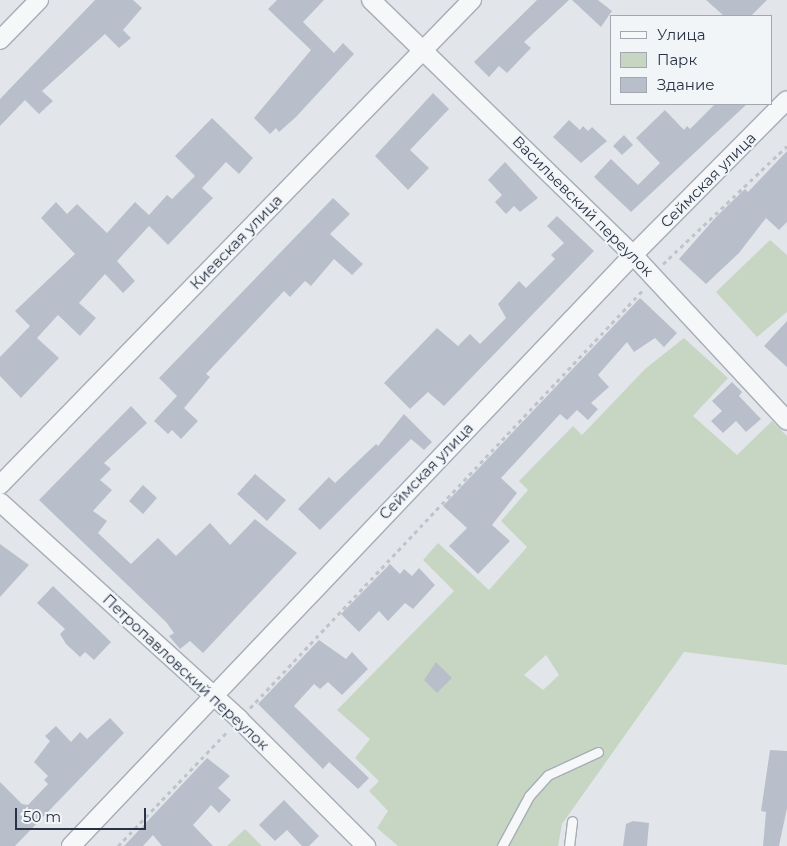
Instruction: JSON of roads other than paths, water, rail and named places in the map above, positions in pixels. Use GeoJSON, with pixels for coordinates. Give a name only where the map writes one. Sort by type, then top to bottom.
{"type":"FeatureCollection","features":[{"type":"Feature","properties":{"kind":"street"},"geometry":{"type":"LineString","coordinates":[[0,40],[39,0]]}},
{"type":"Feature","properties":{"kind":"street","name":"Васильевский переулок"},"geometry":{"type":"LineString","coordinates":[[371,0],[424,49],[656,278],[787,421]]}},
{"type":"Feature","properties":{"kind":"street","name":"Киевская улица"},"geometry":{"type":"LineString","coordinates":[[0,485],[472,0]]}},
{"type":"Feature","properties":{"kind":"street","name":"Сеймская улица"},"geometry":{"type":"LineString","coordinates":[[71,846],[212,694],[633,255],[787,100]]}},
{"type":"Feature","properties":{"kind":"street","name":"Петропавловский переулок"},"geometry":{"type":"LineString","coordinates":[[0,502],[239,719],[366,846]]}},
{"type":"Feature","properties":{"kind":"lane"},"geometry":{"type":"LineString","coordinates":[[502,846],[529,796],[548,775],[598,752]]}},
{"type":"Feature","properties":{"kind":"lane"},"geometry":{"type":"LineString","coordinates":[[569,846],[572,821]]}}]}
